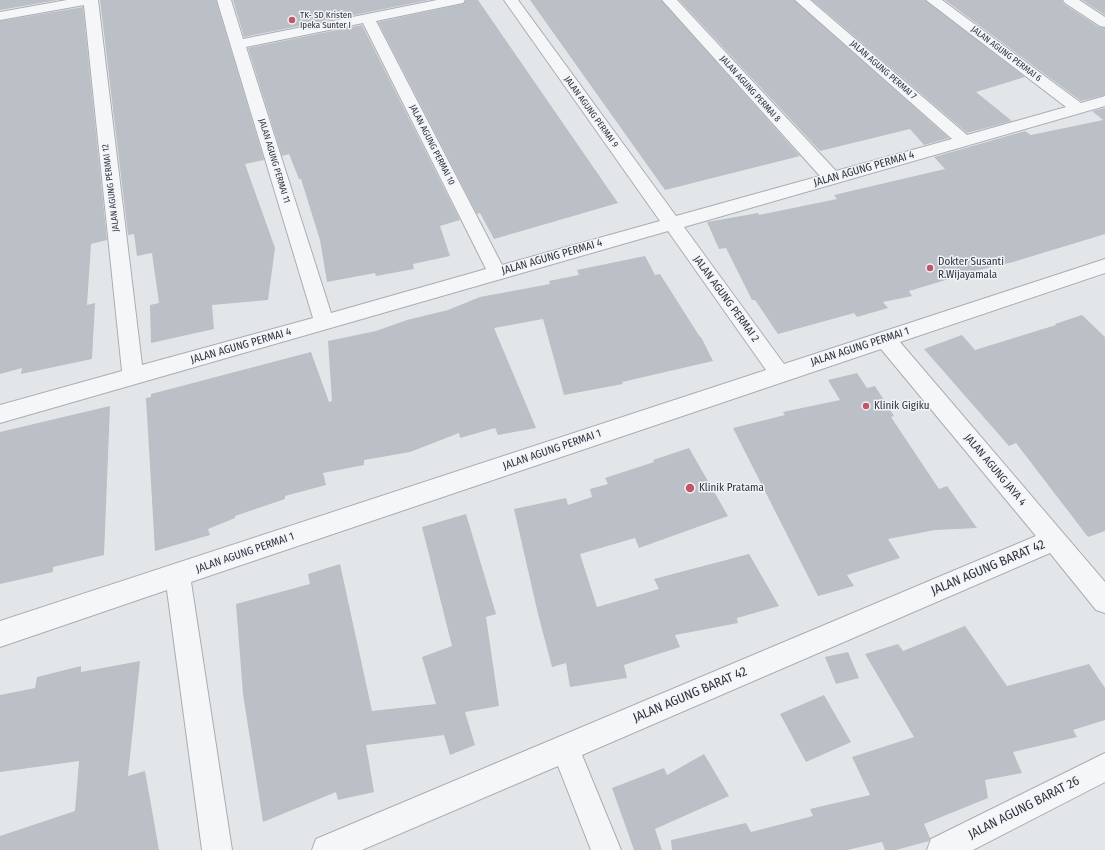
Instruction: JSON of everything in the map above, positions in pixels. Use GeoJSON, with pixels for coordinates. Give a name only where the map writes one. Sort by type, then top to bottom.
{"type":"FeatureCollection","features":[{"type":"Feature","properties":{"kind":"street"},"geometry":{"type":"LineString","coordinates":[[0,16],[60,3],[90,0]]}},
{"type":"Feature","properties":{"kind":"street","name":"JALAN AGUNG PERMAI 12"},"geometry":{"type":"LineString","coordinates":[[90,0],[133,377]]}},
{"type":"Feature","properties":{"kind":"street","name":"JALAN AGUNG PERMAI 11"},"geometry":{"type":"LineString","coordinates":[[224,0],[324,322]]}},
{"type":"Feature","properties":{"kind":"street"},"geometry":{"type":"LineString","coordinates":[[238,44],[458,0]]}},
{"type":"Feature","properties":{"kind":"street","name":"JALAN AGUNG PERMAI 9"},"geometry":{"type":"LineString","coordinates":[[511,0],[671,224]]}},
{"type":"Feature","properties":{"kind":"street","name":"JALAN AGUNG PERMAI 8"},"geometry":{"type":"LineString","coordinates":[[668,0],[832,178]]}},
{"type":"Feature","properties":{"kind":"street","name":"JALAN AGUNG PERMAI 7"},"geometry":{"type":"LineString","coordinates":[[802,0],[964,141]]}},
{"type":"Feature","properties":{"kind":"street","name":"JALAN AGUNG PERMAI 6"},"geometry":{"type":"LineString","coordinates":[[934,0],[1078,108]]}},
{"type":"Feature","properties":{"kind":"street"},"geometry":{"type":"LineString","coordinates":[[1070,0],[1105,23]]}},
{"type":"Feature","properties":{"kind":"street","name":"JALAN AGUNG PERMAI 10"},"geometry":{"type":"LineString","coordinates":[[368,18],[497,273]]}},
{"type":"Feature","properties":{"kind":"street","name":"JALAN AGUNG PERMAI 4"},"geometry":{"type":"LineString","coordinates":[[0,414],[1105,101]]}},
{"type":"Feature","properties":{"kind":"street","name":"JALAN AGUNG PERMAI 2"},"geometry":{"type":"LineString","coordinates":[[671,224],[780,374]]}},
{"type":"Feature","properties":{"kind":"street","name":"JALAN AGUNG PERMAI 1"},"geometry":{"type":"LineString","coordinates":[[0,634],[178,576],[1105,266]]}},
{"type":"Feature","properties":{"kind":"street","name":"JALAN AGUNG JAYA 4"},"geometry":{"type":"LineString","coordinates":[[886,339],[1054,540],[1101,591]]}},
{"type":"Feature","properties":{"kind":"street","name":"JALAN AGUNG BARAT 42"},"geometry":{"type":"LineString","coordinates":[[326,850],[1054,540]]}},
{"type":"Feature","properties":{"kind":"street"},"geometry":{"type":"LineString","coordinates":[[178,576],[217,850]]}},
{"type":"Feature","properties":{"kind":"street"},"geometry":{"type":"LineString","coordinates":[[565,748],[606,850]]}},
{"type":"Feature","properties":{"kind":"street","name":"JALAN AGUNG BARAT 26"},"geometry":{"type":"LineString","coordinates":[[942,850],[1105,767]]}},
{"type":"Feature","properties":{"kind":"building"},"geometry":{"type":"Polygon","coordinates":[[[0,0],[58,0],[0,10],[0,0]]]}},
{"type":"Feature","properties":{"kind":"building"},"geometry":{"type":"Polygon","coordinates":[[[100,0],[216,0],[264,160],[245,164],[275,248],[268,300],[212,305],[214,329],[151,343],[150,305],[159,303],[152,253],[137,256],[134,234],[128,235],[100,0]]]}},
{"type":"Feature","properties":{"kind":"building","name":"TK- SD Kristen Ipeka Sunter I"},"geometry":{"type":"Polygon","coordinates":[[[233,0],[429,0],[244,37],[233,0]]]}},
{"type":"Feature","properties":{"kind":"building"},"geometry":{"type":"Polygon","coordinates":[[[466,0],[478,0],[618,203],[494,239],[480,213],[477,214],[378,22],[463,4],[466,0]]]}},
{"type":"Feature","properties":{"kind":"building"},"geometry":{"type":"Polygon","coordinates":[[[530,0],[661,0],[800,156],[665,190],[530,0]]]}},
{"type":"Feature","properties":{"kind":"building"},"geometry":{"type":"Polygon","coordinates":[[[679,0],[794,0],[949,138],[924,145],[910,129],[820,151],[679,0]]]}},
{"type":"Feature","properties":{"kind":"building"},"geometry":{"type":"Polygon","coordinates":[[[812,0],[925,0],[1025,77],[976,92],[1012,121],[967,133],[812,0]]]}},
{"type":"Feature","properties":{"kind":"building"},"geometry":{"type":"Polygon","coordinates":[[[945,0],[1062,0],[1064,4],[1099,27],[1105,28],[1105,95],[1081,101],[945,0]]]}},
{"type":"Feature","properties":{"kind":"building"},"geometry":{"type":"Polygon","coordinates":[[[1082,0],[1105,0],[1105,15],[1082,0]]]}},
{"type":"Feature","properties":{"kind":"building"},"geometry":{"type":"Polygon","coordinates":[[[83,7],[107,240],[91,244],[87,305],[95,303],[92,359],[21,374],[22,368],[0,374],[0,21],[83,7]]]}},
{"type":"Feature","properties":{"kind":"building"},"geometry":{"type":"Polygon","coordinates":[[[362,25],[460,220],[440,226],[450,256],[413,264],[414,269],[376,276],[375,273],[327,282],[320,240],[301,179],[299,179],[289,154],[282,156],[248,48],[362,25]]]}},
{"type":"Feature","properties":{"kind":"building"},"geometry":{"type":"Polygon","coordinates":[[[1105,108],[1105,234],[909,291],[912,296],[883,302],[888,308],[857,317],[854,313],[778,334],[755,300],[752,300],[726,248],[719,249],[707,222],[758,213],[759,215],[837,199],[834,195],[945,169],[934,157],[1025,131],[1031,135],[1103,120],[1092,111],[1105,108]]]}},
{"type":"Feature","properties":{"kind":"building"},"geometry":{"type":"Polygon","coordinates":[[[645,256],[655,275],[660,274],[701,337],[713,361],[622,382],[623,384],[564,395],[543,319],[494,328],[536,428],[498,435],[495,428],[460,438],[459,433],[410,452],[364,460],[364,465],[323,473],[326,485],[285,496],[285,499],[235,516],[235,518],[208,529],[210,535],[155,551],[146,398],[151,397],[151,394],[311,352],[329,402],[332,401],[328,341],[376,331],[407,320],[448,310],[480,297],[550,284],[549,281],[579,275],[577,270],[645,256]]]}},
{"type":"Feature","properties":{"kind":"building"},"geometry":{"type":"Polygon","coordinates":[[[1082,315],[1105,337],[1105,531],[1088,537],[1016,443],[1009,446],[924,349],[962,335],[975,350],[1056,325],[1055,324],[1082,315]]]}},
{"type":"Feature","properties":{"kind":"building"},"geometry":{"type":"Polygon","coordinates":[[[857,373],[867,388],[875,386],[894,416],[891,417],[939,489],[947,486],[977,528],[935,530],[888,539],[900,558],[847,575],[854,586],[818,596],[733,428],[785,415],[783,412],[840,400],[828,380],[857,373]]]}},
{"type":"Feature","properties":{"kind":"building"},"geometry":{"type":"Polygon","coordinates":[[[110,406],[104,555],[53,567],[53,572],[0,584],[0,432],[110,406]]]}},
{"type":"Feature","properties":{"kind":"building"},"geometry":{"type":"Polygon","coordinates":[[[689,448],[728,516],[639,548],[635,538],[580,554],[597,607],[659,589],[654,579],[749,554],[779,606],[737,618],[738,623],[675,635],[680,647],[624,665],[627,678],[570,687],[566,663],[552,667],[538,614],[514,509],[566,498],[568,505],[592,497],[590,489],[608,484],[605,478],[654,462],[653,460],[689,448]]]}},
{"type":"Feature","properties":{"kind":"building"},"geometry":{"type":"Polygon","coordinates":[[[466,514],[496,614],[486,617],[499,706],[465,712],[475,745],[450,755],[444,735],[366,745],[374,792],[338,800],[336,792],[263,822],[243,694],[236,604],[310,584],[308,574],[340,564],[372,711],[436,704],[422,657],[452,646],[422,527],[466,514]]]}},
{"type":"Feature","properties":{"kind":"building"},"geometry":{"type":"Polygon","coordinates":[[[965,626],[1007,686],[1089,664],[1105,688],[1105,720],[1073,730],[1077,737],[1013,752],[1022,773],[985,780],[988,798],[924,824],[930,838],[929,841],[896,850],[885,850],[882,842],[847,850],[672,850],[671,840],[746,823],[751,832],[813,816],[810,809],[870,795],[852,757],[914,737],[865,654],[898,644],[903,651],[965,626]]]}},
{"type":"Feature","properties":{"kind":"building"},"geometry":{"type":"Polygon","coordinates":[[[848,652],[859,678],[836,684],[825,657],[848,652]]]}},
{"type":"Feature","properties":{"kind":"building"},"geometry":{"type":"Polygon","coordinates":[[[140,661],[128,776],[145,771],[159,850],[0,850],[0,836],[75,811],[79,761],[0,772],[0,695],[35,688],[37,677],[81,666],[81,672],[140,661]]]}},
{"type":"Feature","properties":{"kind":"building"},"geometry":{"type":"Polygon","coordinates":[[[824,695],[851,742],[806,762],[780,714],[824,695]]]}},
{"type":"Feature","properties":{"kind":"building"},"geometry":{"type":"Polygon","coordinates":[[[704,754],[729,796],[655,829],[662,850],[634,850],[612,788],[664,768],[667,775],[704,754]]]}},
{"type":"Feature","properties":{"kind":"place","name":"TK- SD Kristen Ipeka Sunter I"},"geometry":{"type":"Point","coordinates":[292,20]}},
{"type":"Feature","properties":{"kind":"place","name":"Dokter Susanti R.Wijayamala"},"geometry":{"type":"Point","coordinates":[930,268]}},
{"type":"Feature","properties":{"kind":"place","name":"Klinik Gigiku"},"geometry":{"type":"Point","coordinates":[866,406]}},
{"type":"Feature","properties":{"kind":"place","name":"Klinik Pratama"},"geometry":{"type":"Point","coordinates":[690,488]}}]}
